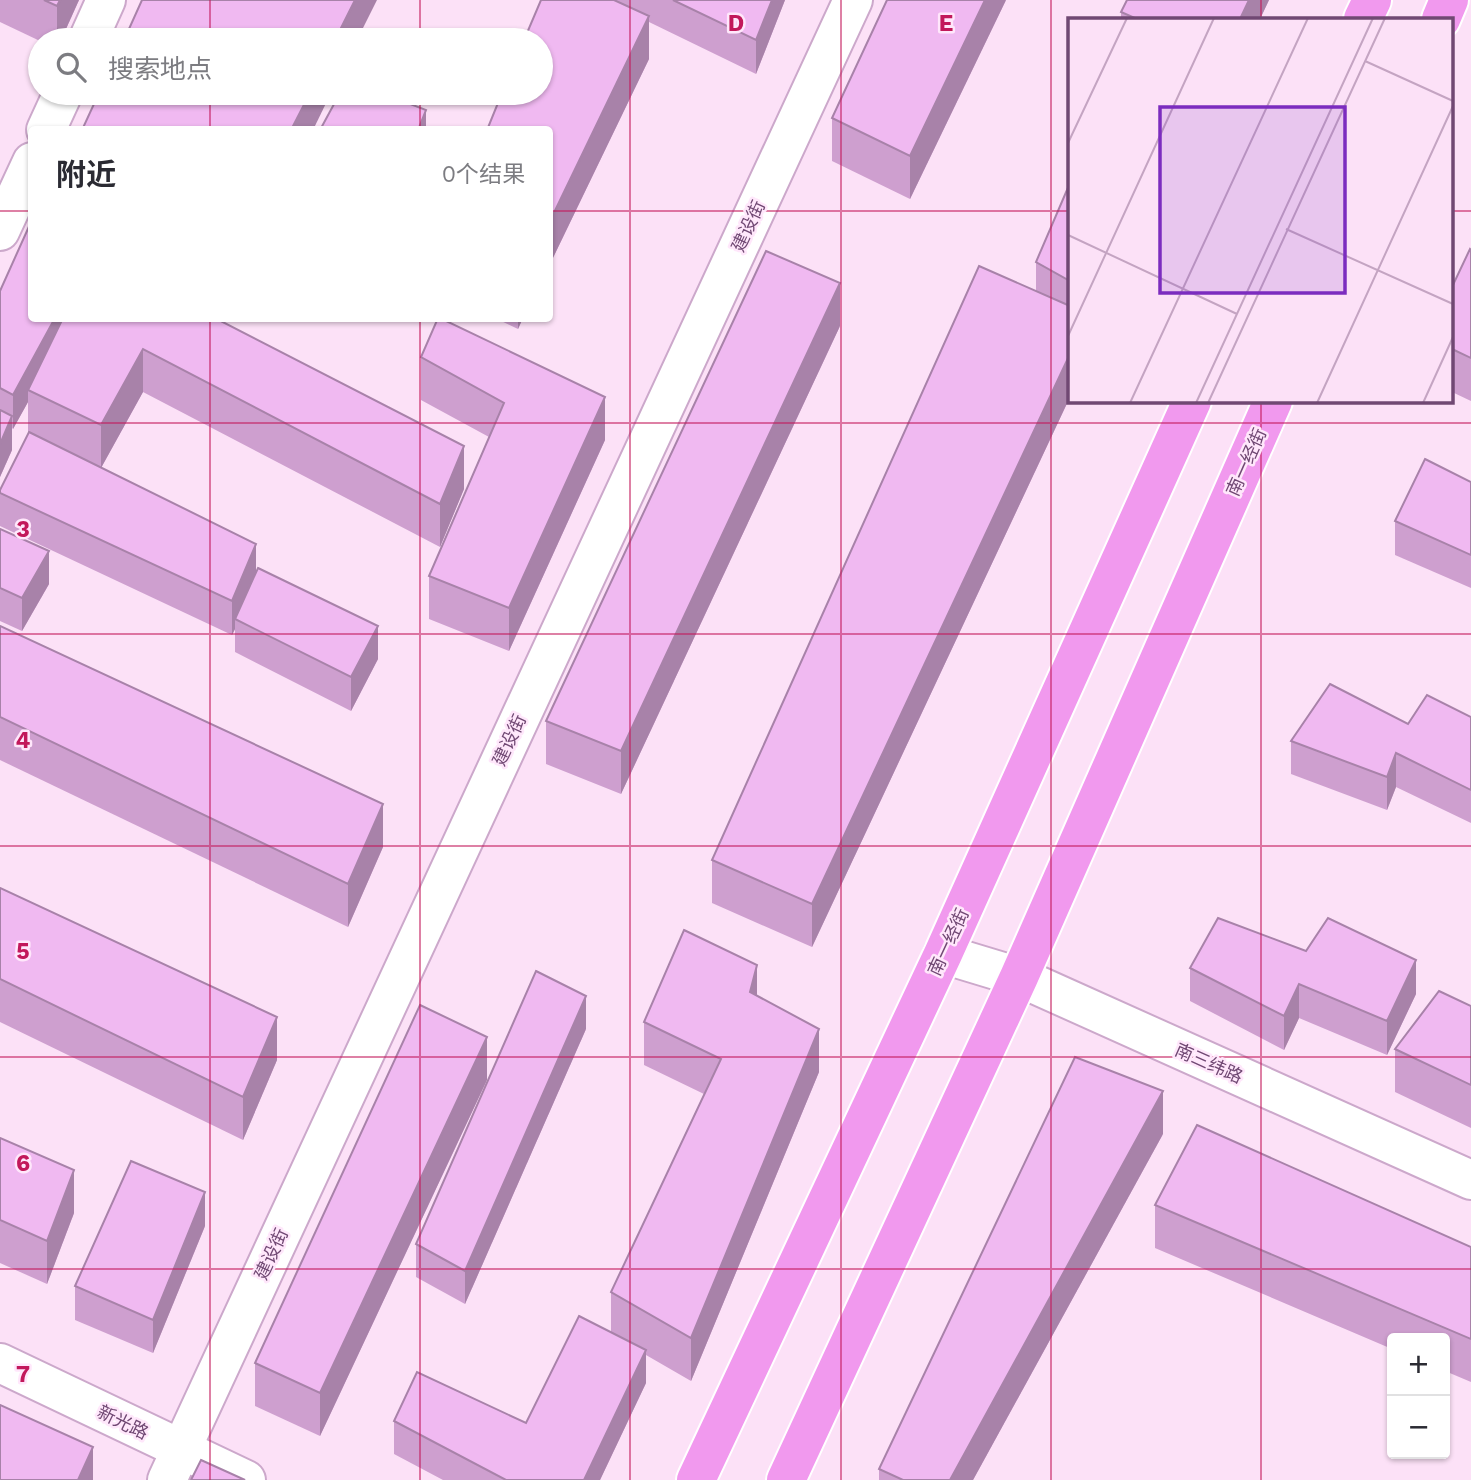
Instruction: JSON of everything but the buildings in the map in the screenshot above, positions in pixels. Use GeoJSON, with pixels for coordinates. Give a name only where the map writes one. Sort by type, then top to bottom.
{"type":"FeatureCollection","features":[{"type":"Feature","properties":{"kind":"highway"},"geometry":{"type":"LineString","coordinates":[[1363,18],[1372,0]]}},
{"type":"Feature","properties":{"kind":"highway"},"geometry":{"type":"LineString","coordinates":[[1441,18],[1449,0]]}},
{"type":"Feature","properties":{"kind":"highway","name":"南一经街"},"geometry":{"type":"LineString","coordinates":[[696,1480],[943,954],[1192,402]]}},
{"type":"Feature","properties":{"kind":"highway","name":"南一经街"},"geometry":{"type":"LineString","coordinates":[[786,1480],[1020,978],[1273,402]]}},
{"type":"Feature","properties":{"kind":"street"},"geometry":{"type":"LineString","coordinates":[[93,28],[106,0]]}},
{"type":"Feature","properties":{"kind":"street","name":"建设街"},"geometry":{"type":"LineString","coordinates":[[174,1465],[853,0]]}},
{"type":"Feature","properties":{"kind":"street"},"geometry":{"type":"LineString","coordinates":[[49,126],[58,105]]}},
{"type":"Feature","properties":{"kind":"street"},"geometry":{"type":"LineString","coordinates":[[0,231],[28,171]]}},
{"type":"Feature","properties":{"kind":"street","name":"南三纬路"},"geometry":{"type":"LineString","coordinates":[[943,954],[1020,978],[1471,1181]]}},
{"type":"Feature","properties":{"kind":"street","name":"新光路"},"geometry":{"type":"LineString","coordinates":[[0,1363],[174,1465],[246,1480]]}}]}
